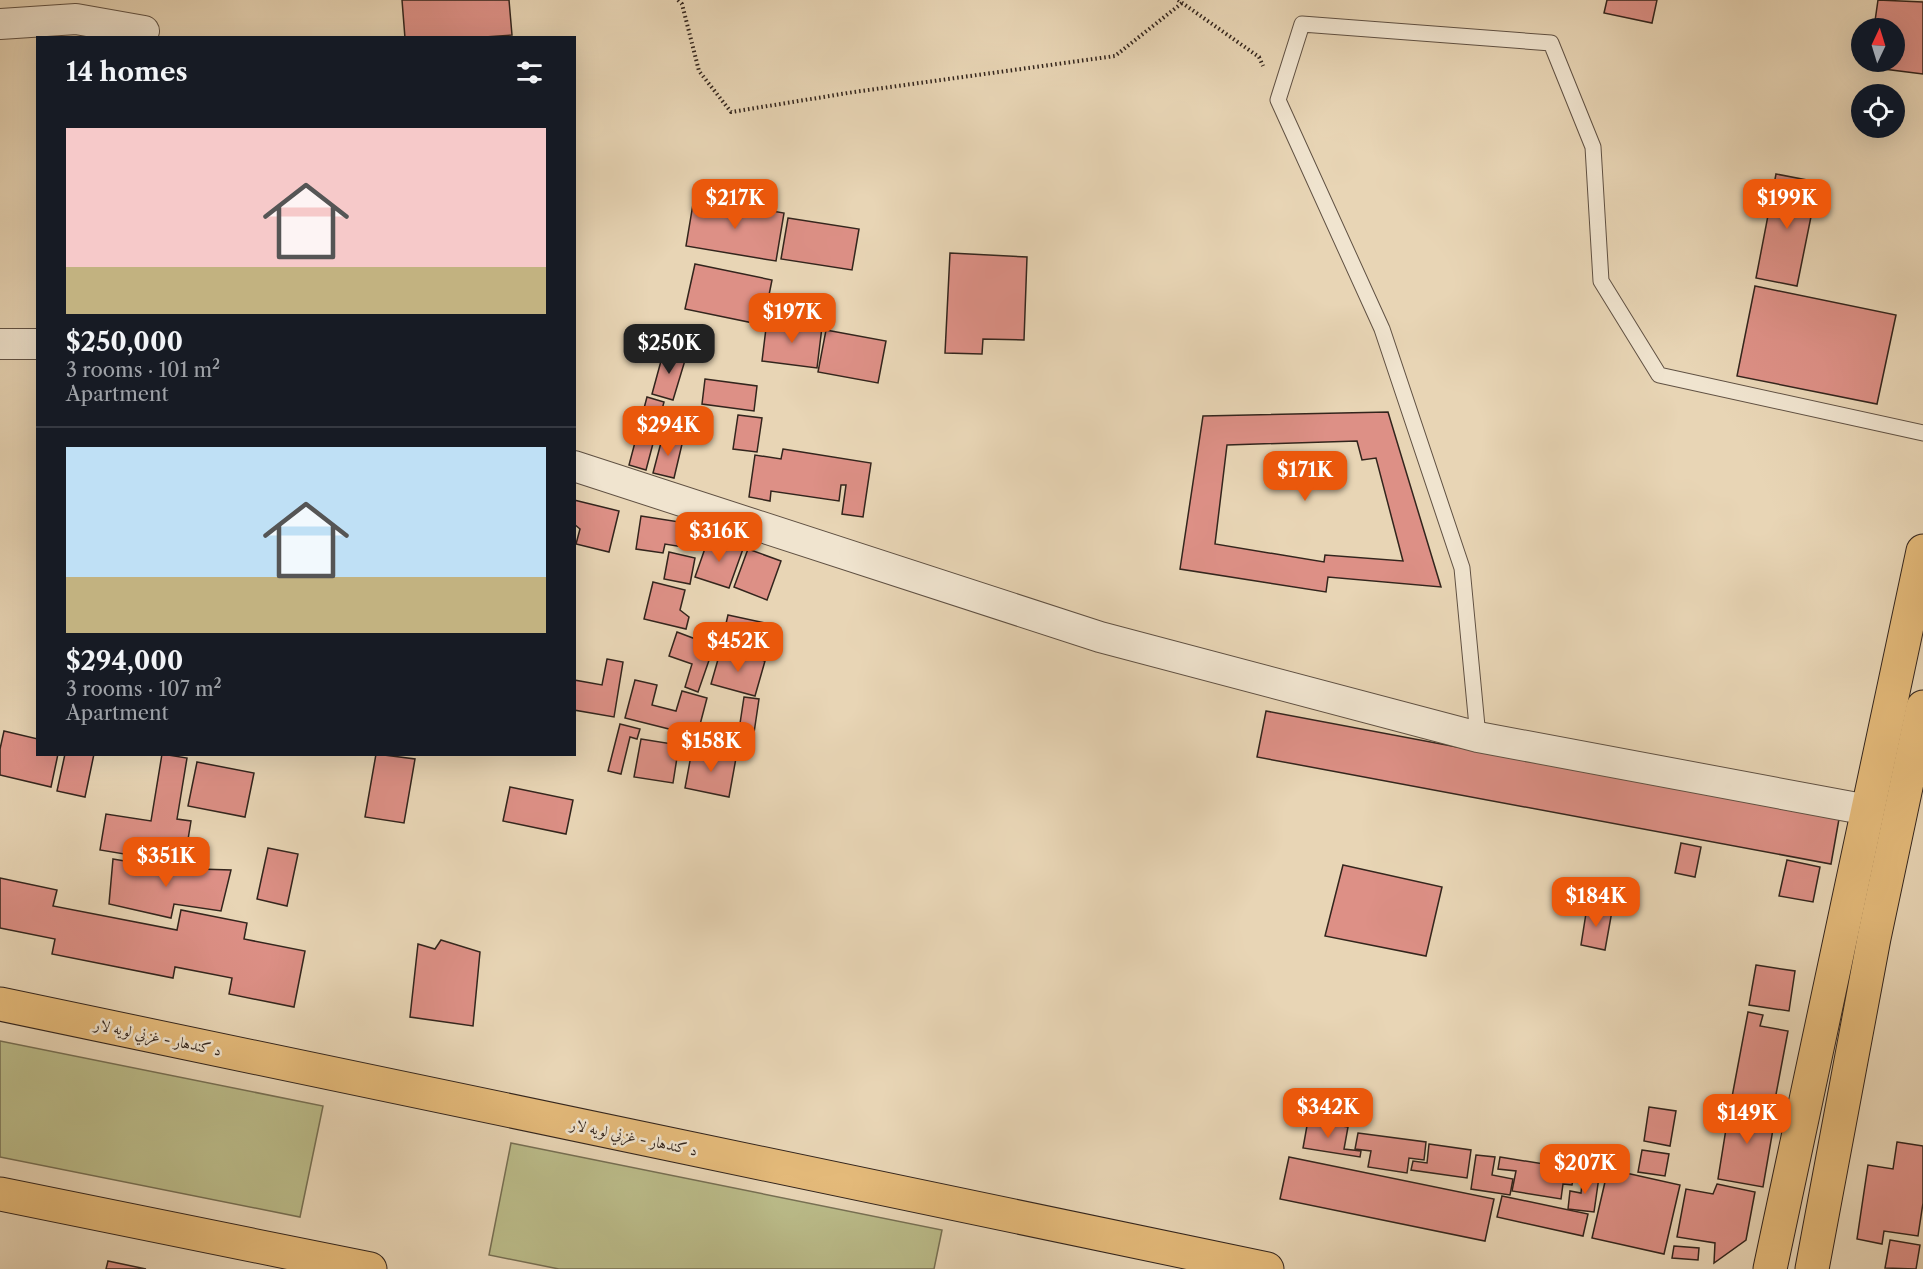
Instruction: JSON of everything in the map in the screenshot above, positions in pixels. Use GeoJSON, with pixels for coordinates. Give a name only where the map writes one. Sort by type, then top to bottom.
{"type":"FeatureCollection","features":[{"type":"Feature","properties":{"kind":"main road"},"geometry":{"type":"LineString","coordinates":[[1770,1269],[1923,550]]}},
{"type":"Feature","properties":{"kind":"main road"},"geometry":{"type":"LineString","coordinates":[[1812,1269],[1874,938],[1923,707]]}},
{"type":"Feature","properties":{"kind":"main road"},"geometry":{"type":"LineString","coordinates":[[1842,931],[1874,938]]}},
{"type":"Feature","properties":{"kind":"main road","name":"د کندهار - غزني لويه لار"},"geometry":{"type":"LineString","coordinates":[[0,1004],[1267,1269]]}},
{"type":"Feature","properties":{"kind":"main road"},"geometry":{"type":"LineString","coordinates":[[0,1194],[370,1269]]}},
{"type":"Feature","properties":{"kind":"street"},"geometry":{"type":"LineString","coordinates":[[0,24],[76,19],[144,31]]}},
{"type":"Feature","properties":{"kind":"street"},"geometry":{"type":"LineString","coordinates":[[0,344],[36,344]]}},
{"type":"Feature","properties":{"kind":"street"},"geometry":{"type":"LineString","coordinates":[[576,467],[1100,637],[1478,736],[1868,810]]}},
{"type":"Feature","properties":{"kind":"lane"},"geometry":{"type":"LineString","coordinates":[[1478,736],[1462,568],[1382,329],[1278,100],[1302,24],[1551,44],[1593,147],[1601,281],[1659,375],[1923,433]]}},
{"type":"Feature","properties":{"kind":"path"},"geometry":{"type":"LineString","coordinates":[[678,0],[682,4],[699,70],[731,111],[1115,56],[1180,2],[1259,57],[1278,100]]}},
{"type":"Feature","properties":{"kind":"green space"},"geometry":{"type":"Polygon","coordinates":[[[0,1041],[323,1106],[300,1217],[0,1157],[0,1041]]]}},
{"type":"Feature","properties":{"kind":"green space"},"geometry":{"type":"Polygon","coordinates":[[[511,1143],[942,1230],[934,1269],[559,1269],[489,1255],[511,1143]]]}},
{"type":"Feature","properties":{"kind":"building"},"geometry":{"type":"Polygon","coordinates":[[[402,0],[509,0],[512,35],[405,36],[402,0]]]}},
{"type":"Feature","properties":{"kind":"building"},"geometry":{"type":"Polygon","coordinates":[[[1607,0],[1657,0],[1652,23],[1604,13],[1607,0]]]}},
{"type":"Feature","properties":{"kind":"building"},"geometry":{"type":"Polygon","coordinates":[[[1878,0],[1923,2],[1923,74],[1905,72],[1905,18],[1875,18],[1878,0]]]}},
{"type":"Feature","properties":{"kind":"building"},"geometry":{"type":"Polygon","coordinates":[[[1776,174],[1818,182],[1797,286],[1756,278],[1776,174]]]}},
{"type":"Feature","properties":{"kind":"building"},"geometry":{"type":"Polygon","coordinates":[[[694,198],[784,213],[776,261],[686,246],[694,198]]]}},
{"type":"Feature","properties":{"kind":"building"},"geometry":{"type":"Polygon","coordinates":[[[788,218],[859,229],[852,270],[781,259],[788,218]]]}},
{"type":"Feature","properties":{"kind":"building"},"geometry":{"type":"Polygon","coordinates":[[[950,253],[1027,257],[1024,340],[983,339],[982,354],[945,353],[950,253]]]}},
{"type":"Feature","properties":{"kind":"building"},"geometry":{"type":"Polygon","coordinates":[[[695,264],[772,280],[763,325],[685,309],[695,264]]]}},
{"type":"Feature","properties":{"kind":"building"},"geometry":{"type":"Polygon","coordinates":[[[1755,286],[1896,315],[1877,404],[1737,376],[1755,286]]]}},
{"type":"Feature","properties":{"kind":"building"},"geometry":{"type":"Polygon","coordinates":[[[767,320],[822,327],[817,368],[762,361],[767,320]]]}},
{"type":"Feature","properties":{"kind":"building"},"geometry":{"type":"Polygon","coordinates":[[[826,330],[886,341],[878,383],[818,372],[826,330]]]}},
{"type":"Feature","properties":{"kind":"building"},"geometry":{"type":"Polygon","coordinates":[[[664,350],[686,357],[673,400],[652,394],[664,350]]]}},
{"type":"Feature","properties":{"kind":"building"},"geometry":{"type":"Polygon","coordinates":[[[705,379],[757,386],[754,411],[702,404],[705,379]]]}},
{"type":"Feature","properties":{"kind":"building"},"geometry":{"type":"Polygon","coordinates":[[[647,397],[664,402],[646,470],[629,465],[647,397]]]}},
{"type":"Feature","properties":{"kind":"building"},"geometry":{"type":"Polygon","coordinates":[[[1388,412],[1441,587],[1328,577],[1326,592],[1180,569],[1203,416],[1388,412]],[[1357,441],[1227,445],[1215,544],[1324,562],[1325,555],[1403,561],[1376,458],[1362,460],[1357,441]]]}},
{"type":"Feature","properties":{"kind":"building"},"geometry":{"type":"Polygon","coordinates":[[[738,415],[762,418],[757,452],[733,449],[738,415]]]}},
{"type":"Feature","properties":{"kind":"building"},"geometry":{"type":"Polygon","coordinates":[[[663,435],[683,440],[674,478],[653,473],[663,435]]]}},
{"type":"Feature","properties":{"kind":"building"},"geometry":{"type":"Polygon","coordinates":[[[783,449],[871,463],[863,517],[842,514],[846,485],[841,485],[839,501],[771,491],[770,501],[749,497],[755,455],[781,459],[783,449]]]}},
{"type":"Feature","properties":{"kind":"building"},"geometry":{"type":"Polygon","coordinates":[[[576,500],[619,511],[609,552],[576,544],[580,529],[576,526],[576,500]]]}},
{"type":"Feature","properties":{"kind":"building"},"geometry":{"type":"Polygon","coordinates":[[[641,516],[699,525],[695,549],[665,544],[663,553],[636,549],[641,516]]]}},
{"type":"Feature","properties":{"kind":"building"},"geometry":{"type":"Polygon","coordinates":[[[709,537],[743,549],[729,588],[695,577],[709,537]]]}},
{"type":"Feature","properties":{"kind":"building"},"geometry":{"type":"Polygon","coordinates":[[[748,549],[781,561],[767,600],[734,587],[748,549]]]}},
{"type":"Feature","properties":{"kind":"building"},"geometry":{"type":"Polygon","coordinates":[[[669,552],[695,558],[690,584],[664,579],[669,552]]]}},
{"type":"Feature","properties":{"kind":"building"},"geometry":{"type":"Polygon","coordinates":[[[653,582],[685,590],[680,610],[689,617],[686,629],[644,619],[653,582]]]}},
{"type":"Feature","properties":{"kind":"building"},"geometry":{"type":"Polygon","coordinates":[[[728,615],[765,623],[758,653],[721,645],[728,615]]]}},
{"type":"Feature","properties":{"kind":"building"},"geometry":{"type":"Polygon","coordinates":[[[677,632],[714,646],[698,692],[685,687],[692,664],[669,656],[677,632]]]}},
{"type":"Feature","properties":{"kind":"building"},"geometry":{"type":"Polygon","coordinates":[[[721,649],[765,661],[755,696],[711,684],[721,649]]]}},
{"type":"Feature","properties":{"kind":"building"},"geometry":{"type":"Polygon","coordinates":[[[607,659],[623,662],[614,717],[576,710],[576,680],[602,685],[607,659]]]}},
{"type":"Feature","properties":{"kind":"building"},"geometry":{"type":"Polygon","coordinates":[[[635,680],[657,685],[652,705],[676,711],[682,691],[707,698],[697,736],[625,718],[635,680]]]}},
{"type":"Feature","properties":{"kind":"building"},"geometry":{"type":"Polygon","coordinates":[[[744,697],[759,699],[751,753],[736,750],[744,697]]]}},
{"type":"Feature","properties":{"kind":"building"},"geometry":{"type":"Polygon","coordinates":[[[1266,711],[1839,819],[1831,864],[1257,757],[1266,711]]]}},
{"type":"Feature","properties":{"kind":"building"},"geometry":{"type":"Polygon","coordinates":[[[620,724],[640,729],[637,739],[630,737],[621,774],[608,771],[620,724]]]}},
{"type":"Feature","properties":{"kind":"building"},"geometry":{"type":"Polygon","coordinates":[[[4,731],[36,739],[36,756],[58,756],[51,787],[0,775],[0,749],[4,731]]]}},
{"type":"Feature","properties":{"kind":"building"},"geometry":{"type":"Polygon","coordinates":[[[641,739],[679,745],[673,783],[634,777],[641,739]]]}},
{"type":"Feature","properties":{"kind":"building"},"geometry":{"type":"Polygon","coordinates":[[[692,750],[736,758],[729,797],[685,788],[692,750]]]}},
{"type":"Feature","properties":{"kind":"building"},"geometry":{"type":"Polygon","coordinates":[[[65,756],[94,756],[85,797],[57,791],[65,756]]]}},
{"type":"Feature","properties":{"kind":"building"},"geometry":{"type":"Polygon","coordinates":[[[162,756],[187,758],[177,819],[191,821],[184,864],[100,850],[106,814],[151,821],[162,756]]]}},
{"type":"Feature","properties":{"kind":"building"},"geometry":{"type":"Polygon","coordinates":[[[376,756],[415,759],[404,823],[365,817],[376,756]]]}},
{"type":"Feature","properties":{"kind":"building"},"geometry":{"type":"Polygon","coordinates":[[[197,762],[254,773],[245,817],[188,806],[197,762]]]}},
{"type":"Feature","properties":{"kind":"building"},"geometry":{"type":"Polygon","coordinates":[[[510,787],[573,800],[566,834],[503,821],[510,787]]]}},
{"type":"Feature","properties":{"kind":"building"},"geometry":{"type":"Polygon","coordinates":[[[1681,843],[1701,847],[1695,877],[1675,873],[1681,843]]]}},
{"type":"Feature","properties":{"kind":"building"},"geometry":{"type":"Polygon","coordinates":[[[268,848],[298,854],[287,906],[257,899],[268,848]]]}},
{"type":"Feature","properties":{"kind":"building"},"geometry":{"type":"Polygon","coordinates":[[[113,859],[166,868],[231,870],[221,911],[174,904],[171,918],[109,904],[113,859]]]}},
{"type":"Feature","properties":{"kind":"building"},"geometry":{"type":"Polygon","coordinates":[[[1787,860],[1820,867],[1813,902],[1779,896],[1787,860]]]}},
{"type":"Feature","properties":{"kind":"building"},"geometry":{"type":"Polygon","coordinates":[[[1343,865],[1442,887],[1426,956],[1325,936],[1343,865]]]}},
{"type":"Feature","properties":{"kind":"building"},"geometry":{"type":"Polygon","coordinates":[[[0,878],[57,890],[53,906],[177,930],[181,910],[247,923],[244,939],[305,951],[294,1007],[229,994],[232,978],[175,967],[173,978],[52,954],[55,939],[0,928],[0,878]]]}},
{"type":"Feature","properties":{"kind":"building"},"geometry":{"type":"Polygon","coordinates":[[[1587,907],[1612,911],[1605,950],[1581,945],[1587,907]]]}},
{"type":"Feature","properties":{"kind":"building"},"geometry":{"type":"Polygon","coordinates":[[[441,940],[480,952],[473,1026],[410,1017],[418,944],[435,949],[441,940]]]}},
{"type":"Feature","properties":{"kind":"building"},"geometry":{"type":"Polygon","coordinates":[[[1756,965],[1795,971],[1789,1011],[1749,1005],[1756,965]]]}},
{"type":"Feature","properties":{"kind":"building"},"geometry":{"type":"Polygon","coordinates":[[[1748,1012],[1763,1015],[1760,1026],[1788,1031],[1774,1105],[1732,1097],[1748,1012]]]}},
{"type":"Feature","properties":{"kind":"building"},"geometry":{"type":"Polygon","coordinates":[[[1730,1104],[1776,1112],[1763,1187],[1718,1179],[1730,1104]]]}},
{"type":"Feature","properties":{"kind":"building"},"geometry":{"type":"Polygon","coordinates":[[[1649,1107],[1676,1111],[1670,1146],[1644,1141],[1649,1107]]]}},
{"type":"Feature","properties":{"kind":"building"},"geometry":{"type":"Polygon","coordinates":[[[1308,1120],[1348,1127],[1344,1149],[1361,1151],[1360,1157],[1303,1148],[1308,1120]]]}},
{"type":"Feature","properties":{"kind":"building"},"geometry":{"type":"Polygon","coordinates":[[[1358,1133],[1426,1142],[1424,1160],[1409,1158],[1407,1173],[1368,1167],[1371,1151],[1355,1149],[1358,1133]]]}},
{"type":"Feature","properties":{"kind":"building"},"geometry":{"type":"Polygon","coordinates":[[[1897,1142],[1923,1146],[1923,1203],[1918,1236],[1884,1231],[1882,1244],[1857,1239],[1868,1165],[1893,1169],[1897,1142]]]}},
{"type":"Feature","properties":{"kind":"building"},"geometry":{"type":"Polygon","coordinates":[[[1429,1144],[1471,1150],[1467,1178],[1411,1170],[1413,1161],[1427,1163],[1429,1144]]]}},
{"type":"Feature","properties":{"kind":"building"},"geometry":{"type":"Polygon","coordinates":[[[1642,1150],[1669,1154],[1665,1176],[1638,1172],[1642,1150]]]}},
{"type":"Feature","properties":{"kind":"building"},"geometry":{"type":"Polygon","coordinates":[[[1476,1155],[1495,1157],[1492,1175],[1513,1179],[1510,1195],[1471,1189],[1476,1155]]]}},
{"type":"Feature","properties":{"kind":"building"},"geometry":{"type":"Polygon","coordinates":[[[1289,1157],[1494,1199],[1485,1241],[1280,1199],[1289,1157]]]}},
{"type":"Feature","properties":{"kind":"building"},"geometry":{"type":"Polygon","coordinates":[[[1500,1157],[1575,1169],[1572,1185],[1563,1184],[1561,1199],[1512,1191],[1516,1171],[1498,1169],[1500,1157]]]}},
{"type":"Feature","properties":{"kind":"building"},"geometry":{"type":"Polygon","coordinates":[[[1608,1169],[1680,1185],[1664,1254],[1592,1238],[1608,1169]]]}},
{"type":"Feature","properties":{"kind":"building"},"geometry":{"type":"Polygon","coordinates":[[[1583,1175],[1599,1177],[1594,1212],[1568,1209],[1570,1191],[1581,1193],[1583,1175]]]}},
{"type":"Feature","properties":{"kind":"building"},"geometry":{"type":"Polygon","coordinates":[[[1717,1184],[1755,1192],[1746,1240],[1714,1263],[1715,1243],[1677,1237],[1686,1189],[1713,1194],[1717,1184]]]}},
{"type":"Feature","properties":{"kind":"building"},"geometry":{"type":"Polygon","coordinates":[[[1502,1196],[1588,1214],[1583,1236],[1497,1217],[1502,1196]]]}},
{"type":"Feature","properties":{"kind":"building"},"geometry":{"type":"Polygon","coordinates":[[[1890,1240],[1920,1245],[1916,1269],[1885,1268],[1890,1240]]]}},
{"type":"Feature","properties":{"kind":"building"},"geometry":{"type":"Polygon","coordinates":[[[1674,1246],[1699,1248],[1698,1260],[1672,1258],[1674,1246]]]}},
{"type":"Feature","properties":{"kind":"building"},"geometry":{"type":"Polygon","coordinates":[[[108,1261],[146,1269],[106,1269],[108,1261]]]}}]}
